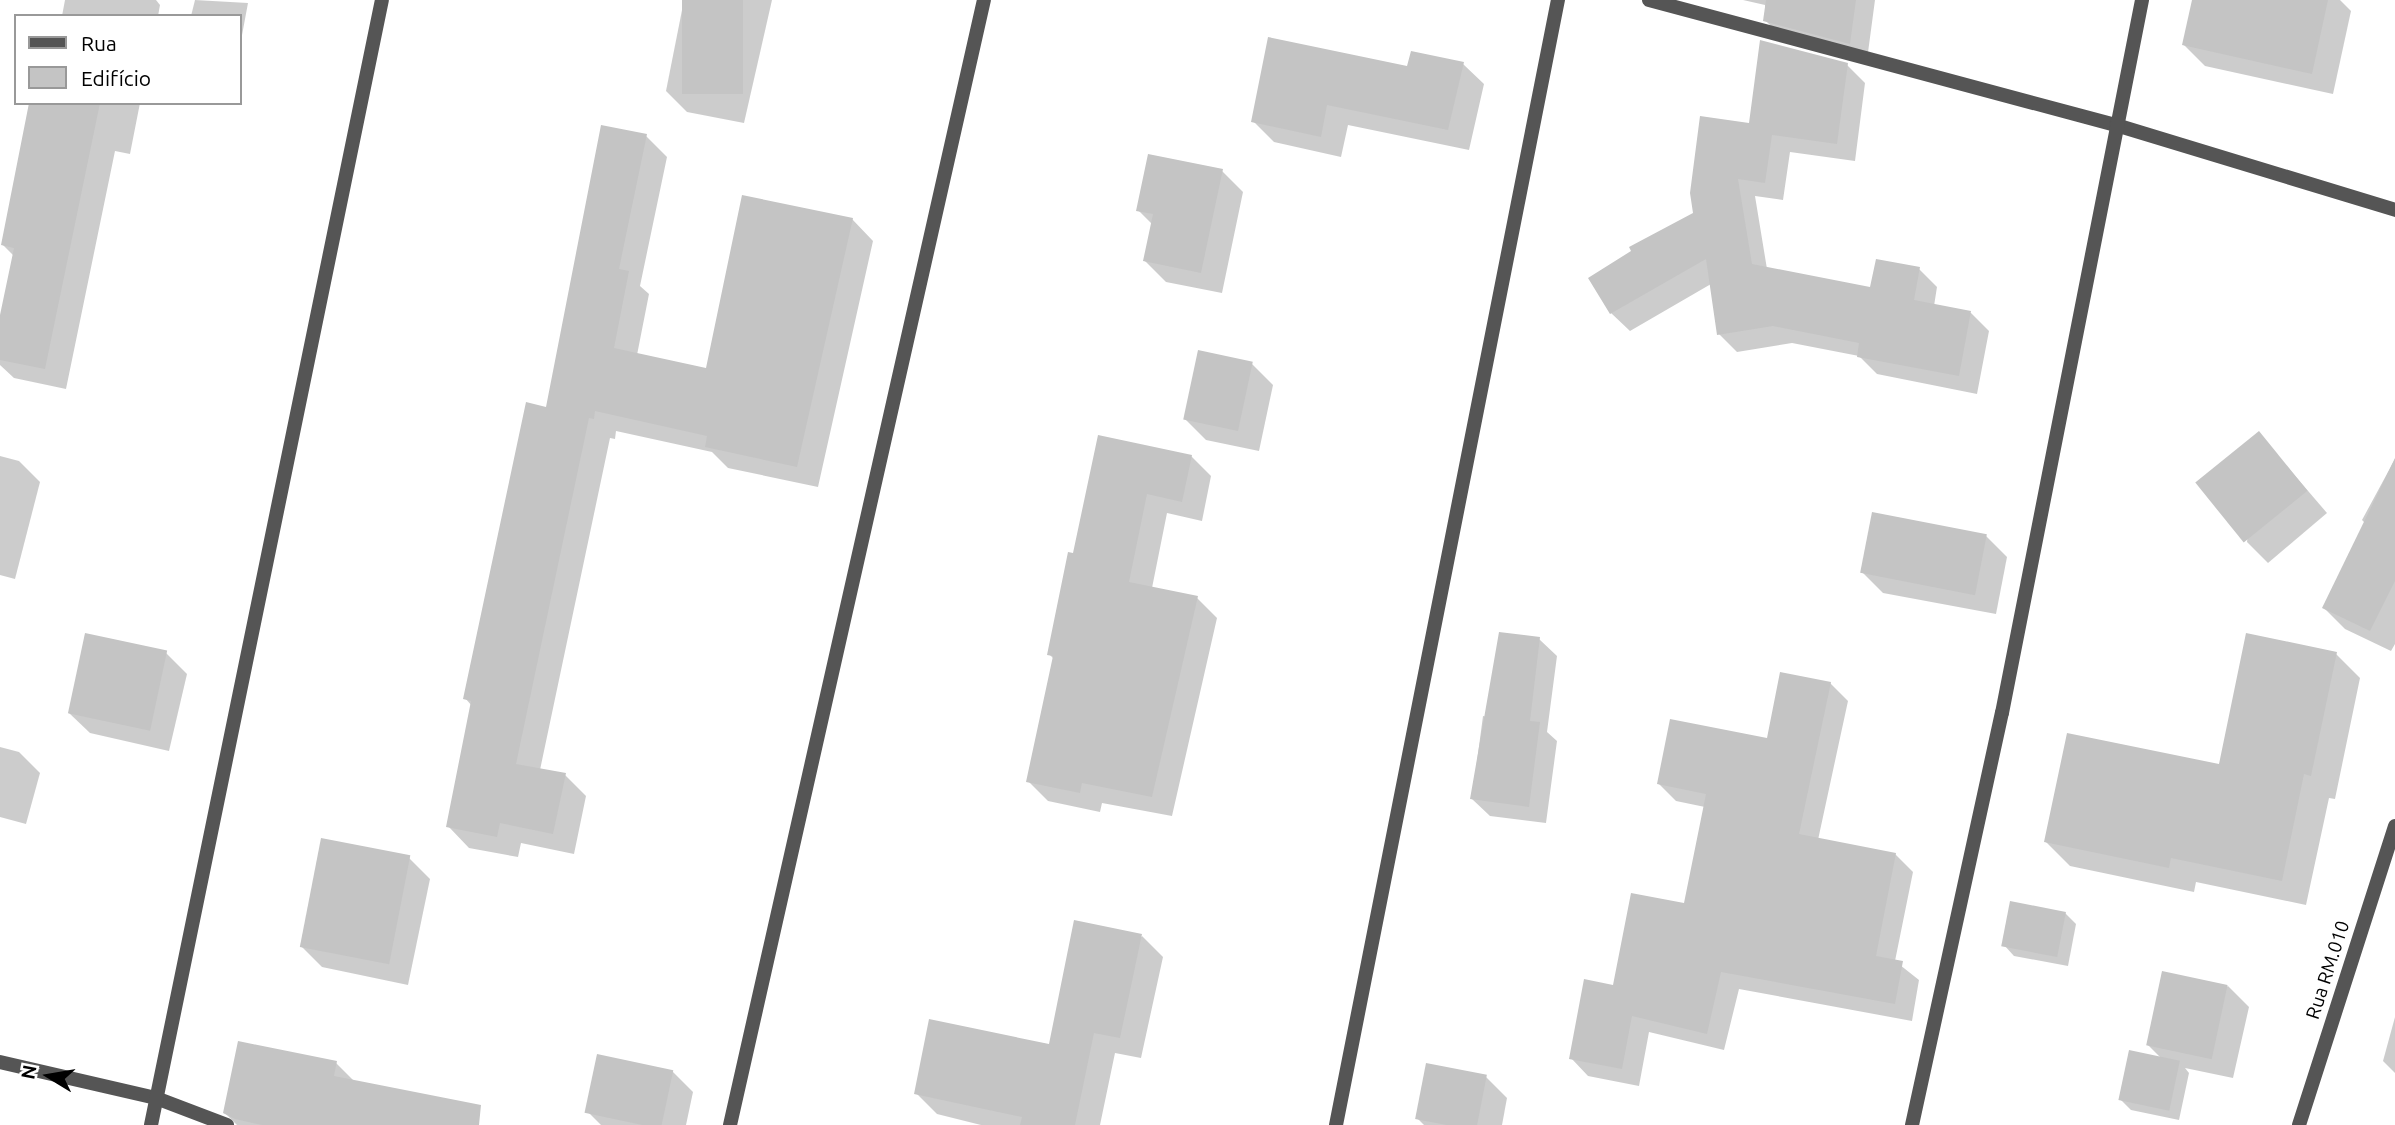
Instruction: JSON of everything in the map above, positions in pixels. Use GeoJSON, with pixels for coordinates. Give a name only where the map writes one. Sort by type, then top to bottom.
{"type":"FeatureCollection","features":[{"type":"Feature","properties":{"kind":"street"},"geometry":{"type":"LineString","coordinates":[[151,1125],[382,0]]}},
{"type":"Feature","properties":{"kind":"street"},"geometry":{"type":"LineString","coordinates":[[730,1125],[984,0]]}},
{"type":"Feature","properties":{"kind":"street"},"geometry":{"type":"LineString","coordinates":[[1336,1125],[1558,0]]}},
{"type":"Feature","properties":{"kind":"street"},"geometry":{"type":"LineString","coordinates":[[1649,0],[2116,125],[2395,211]]}},
{"type":"Feature","properties":{"kind":"street"},"geometry":{"type":"LineString","coordinates":[[1912,1125],[2002,713],[2142,0]]}},
{"type":"Feature","properties":{"kind":"street","name":"Rua RM.010"},"geometry":{"type":"LineString","coordinates":[[2298,1125],[2395,826]]}},
{"type":"Feature","properties":{"kind":"street"},"geometry":{"type":"LineString","coordinates":[[0,1062],[156,1098],[227,1125]]}},
{"type":"Feature","properties":{"kind":"building"},"geometry":{"type":"Polygon","coordinates":[[[682,0],[743,0],[743,94],[682,94],[682,0]]]}},
{"type":"Feature","properties":{"kind":"building"},"geometry":{"type":"Polygon","coordinates":[[[1766,0],[1856,0],[1850,44],[1763,21],[1766,0]]]}},
{"type":"Feature","properties":{"kind":"building"},"geometry":{"type":"Polygon","coordinates":[[[2192,0],[2328,0],[2312,74],[2182,45],[2192,0]]]}},
{"type":"Feature","properties":{"kind":"building"},"geometry":{"type":"Polygon","coordinates":[[[1268,37],[1407,66],[1411,51],[1464,62],[1448,130],[1327,105],[1321,137],[1251,122],[1268,37]]]}},
{"type":"Feature","properties":{"kind":"building"},"geometry":{"type":"Polygon","coordinates":[[[1760,40],[1848,63],[1837,144],[1772,135],[1765,183],[1738,179],[1752,264],[1870,287],[1876,259],[1920,267],[1914,300],[1971,311],[1959,376],[1857,357],[1859,343],[1773,326],[1717,335],[1706,259],[1610,314],[1588,278],[1631,251],[1629,247],[1693,213],[1690,193],[1700,116],[1749,123],[1760,40]]]}},
{"type":"Feature","properties":{"kind":"building"},"geometry":{"type":"Polygon","coordinates":[[[29,105],[100,105],[45,369],[0,360],[0,315],[14,248],[1,245],[29,105]]]}},
{"type":"Feature","properties":{"kind":"building"},"geometry":{"type":"Polygon","coordinates":[[[601,125],[647,134],[619,269],[629,271],[614,348],[706,368],[742,195],[853,218],[797,467],[705,447],[707,436],[595,411],[594,419],[589,418],[516,764],[566,773],[553,834],[500,823],[497,837],[446,827],[471,701],[463,699],[526,402],[546,407],[601,125]]]}},
{"type":"Feature","properties":{"kind":"building"},"geometry":{"type":"Polygon","coordinates":[[[1148,154],[1223,169],[1201,273],[1143,261],[1153,214],[1136,211],[1148,154]]]}},
{"type":"Feature","properties":{"kind":"building"},"geometry":{"type":"Polygon","coordinates":[[[1198,350],[1253,362],[1238,431],[1183,419],[1198,350]]]}},
{"type":"Feature","properties":{"kind":"building"},"geometry":{"type":"Polygon","coordinates":[[[2259,431],[2307,491],[2244,542],[2195,483],[2259,431]]]}},
{"type":"Feature","properties":{"kind":"building"},"geometry":{"type":"Polygon","coordinates":[[[1098,435],[1192,455],[1182,502],[1147,494],[1129,582],[1198,596],[1152,797],[1082,783],[1080,793],[1026,782],[1053,656],[1047,655],[1068,552],[1073,553],[1098,435]]]}},
{"type":"Feature","properties":{"kind":"building"},"geometry":{"type":"Polygon","coordinates":[[[2395,458],[2395,581],[2370,631],[2322,608],[2395,458]]]}},
{"type":"Feature","properties":{"kind":"building"},"geometry":{"type":"Polygon","coordinates":[[[1872,512],[1987,534],[1975,595],[1860,573],[1872,512]]]}},
{"type":"Feature","properties":{"kind":"building"},"geometry":{"type":"Polygon","coordinates":[[[1499,632],[1540,637],[1530,721],[1540,722],[1529,807],[1470,799],[1499,632]]]}},
{"type":"Feature","properties":{"kind":"building"},"geometry":{"type":"Polygon","coordinates":[[[85,633],[167,650],[150,731],[68,713],[85,633]]]}},
{"type":"Feature","properties":{"kind":"building"},"geometry":{"type":"Polygon","coordinates":[[[2246,633],[2337,652],[2311,776],[2304,774],[2282,881],[2171,858],[2169,868],[2044,842],[2067,733],[2219,764],[2246,633]]]}},
{"type":"Feature","properties":{"kind":"building"},"geometry":{"type":"Polygon","coordinates":[[[1780,672],[1831,682],[1799,834],[1896,853],[1876,956],[1903,961],[1895,1004],[1721,972],[1707,1034],[1632,1016],[1622,1069],[1569,1059],[1584,979],[1613,985],[1631,893],[1684,903],[1706,794],[1657,784],[1670,719],[1767,738],[1780,672]]]}},
{"type":"Feature","properties":{"kind":"building"},"geometry":{"type":"Polygon","coordinates":[[[321,838],[410,855],[389,964],[300,947],[321,838]]]}},
{"type":"Feature","properties":{"kind":"building"},"geometry":{"type":"Polygon","coordinates":[[[2010,901],[2066,912],[2057,957],[2001,946],[2010,901]]]}},
{"type":"Feature","properties":{"kind":"building"},"geometry":{"type":"Polygon","coordinates":[[[1074,920],[1142,934],[1120,1038],[1094,1033],[1075,1125],[1020,1125],[1022,1117],[914,1094],[929,1019],[1049,1044],[1074,920]]]}},
{"type":"Feature","properties":{"kind":"building"},"geometry":{"type":"Polygon","coordinates":[[[2162,971],[2228,985],[2212,1059],[2146,1045],[2162,971]]]}},
{"type":"Feature","properties":{"kind":"building"},"geometry":{"type":"Polygon","coordinates":[[[238,1041],[337,1061],[334,1076],[481,1105],[479,1125],[262,1125],[235,1119],[223,1113],[238,1041]]]}},
{"type":"Feature","properties":{"kind":"building"},"geometry":{"type":"Polygon","coordinates":[[[2129,1050],[2180,1061],[2169,1111],[2118,1100],[2129,1050]]]}},
{"type":"Feature","properties":{"kind":"building"},"geometry":{"type":"Polygon","coordinates":[[[597,1054],[673,1070],[662,1125],[642,1125],[585,1113],[597,1054]]]}},
{"type":"Feature","properties":{"kind":"building"},"geometry":{"type":"Polygon","coordinates":[[[1426,1063],[1487,1075],[1477,1125],[1446,1125],[1415,1119],[1426,1063]]]}}]}
